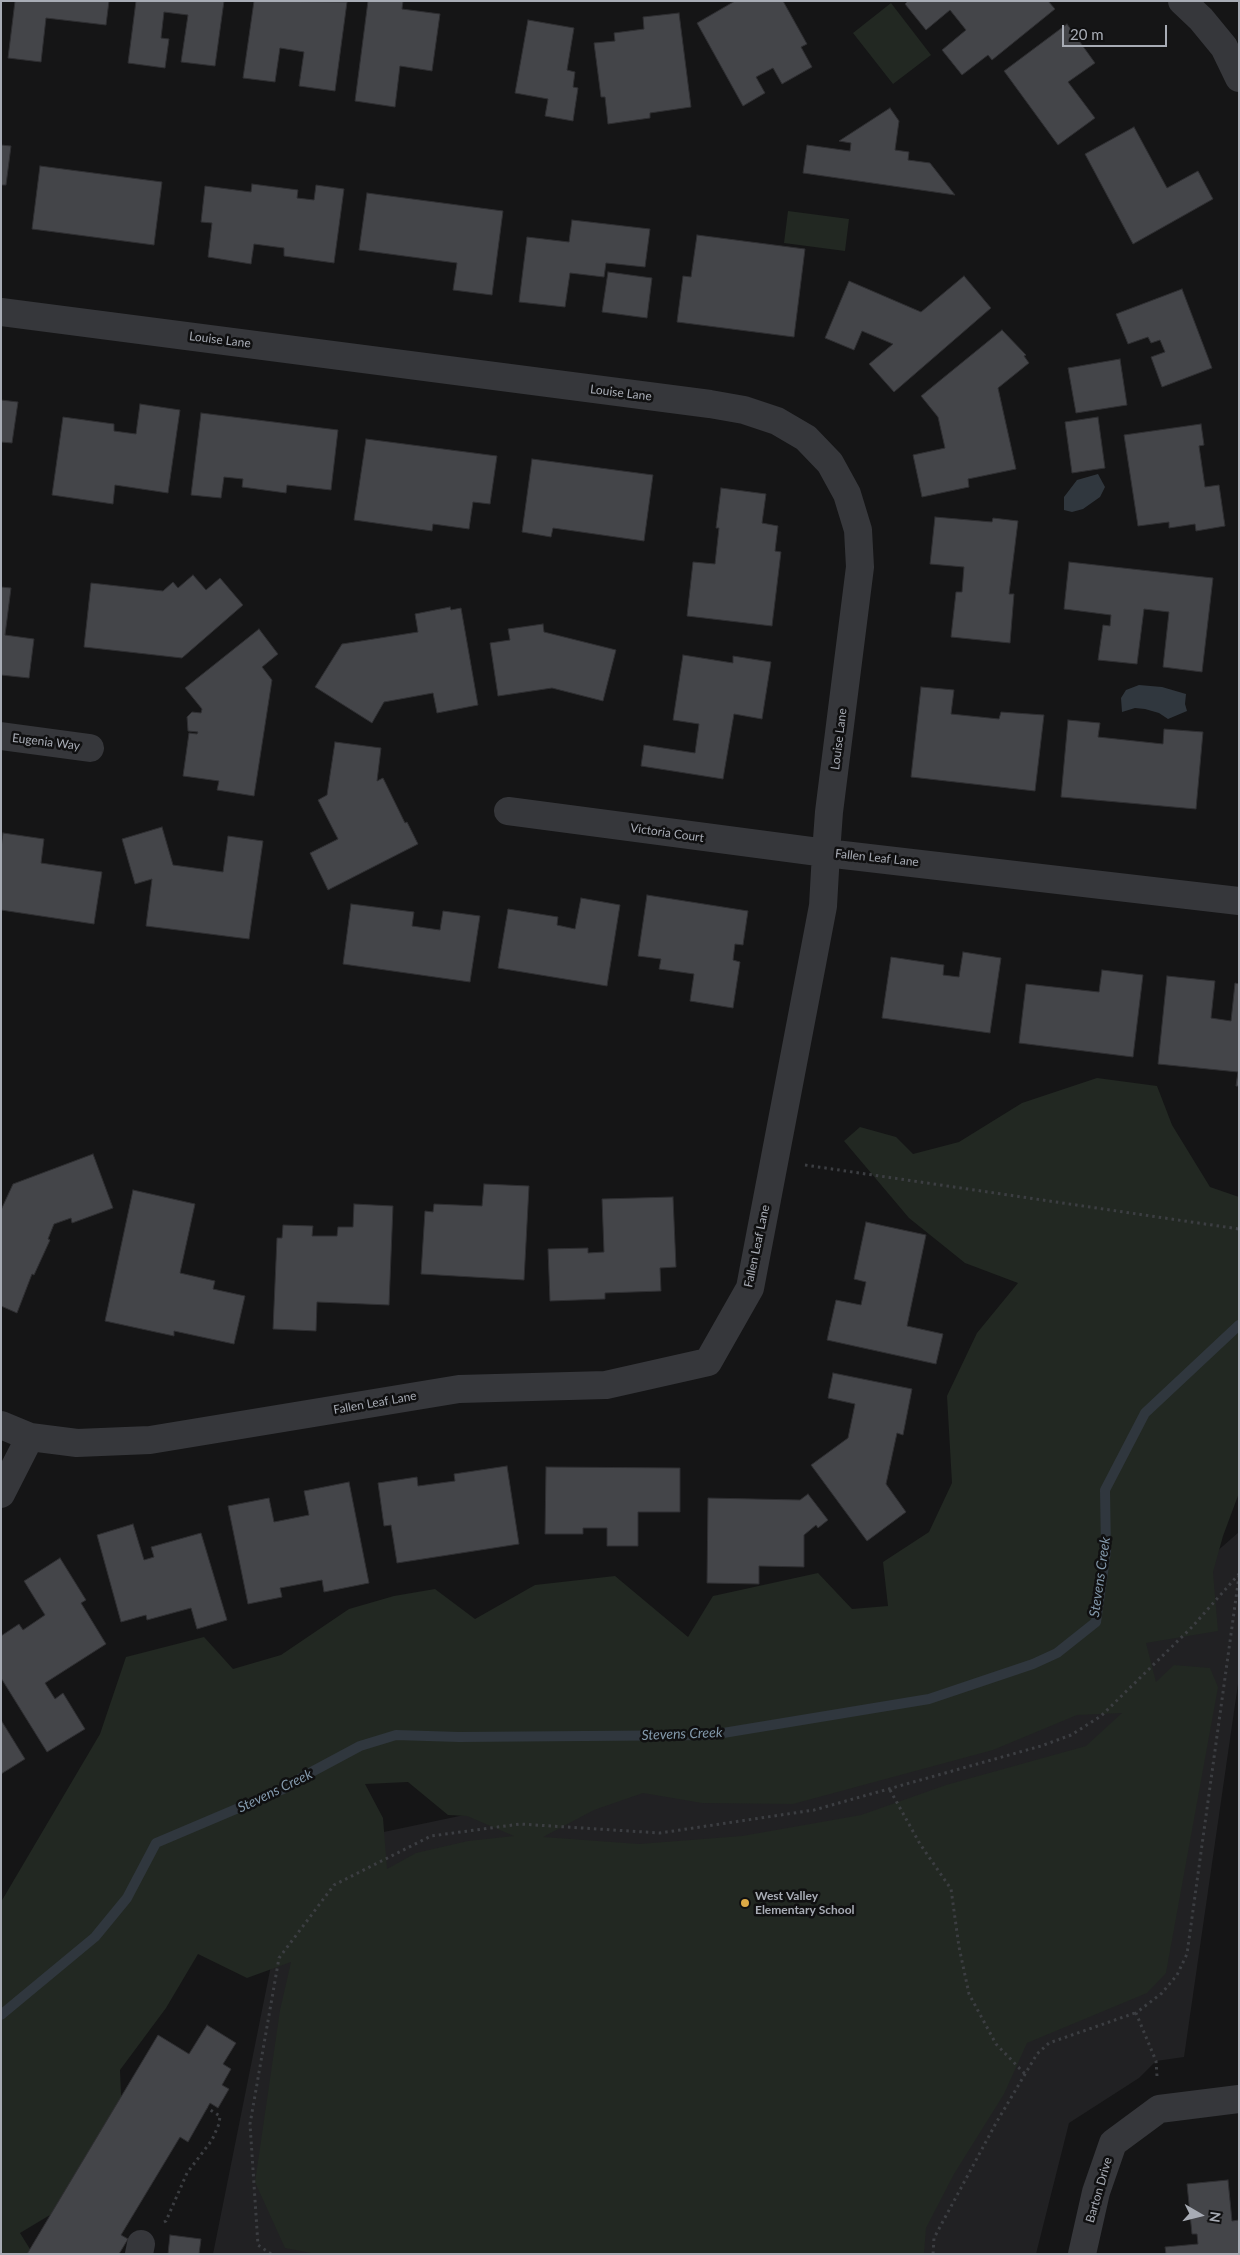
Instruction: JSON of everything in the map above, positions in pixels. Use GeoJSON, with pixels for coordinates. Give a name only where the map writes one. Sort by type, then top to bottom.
{"type":"FeatureCollection","features":[{"type":"Feature","properties":{"kind":"street"},"geometry":{"type":"LineString","coordinates":[[1182,1],[1202,19],[1224,47],[1239,78]]}},
{"type":"Feature","properties":{"kind":"street","name":"Louise Lane"},"geometry":{"type":"LineString","coordinates":[[1,312],[710,404],[744,410],[777,421],[806,438],[830,463],[847,494],[858,530],[860,567],[829,812],[826,853]]}},
{"type":"Feature","properties":{"kind":"street","name":"Eugenia Way"},"geometry":{"type":"LineString","coordinates":[[1,736],[90,748]]}},
{"type":"Feature","properties":{"kind":"street","name":"Victoria Court"},"geometry":{"type":"LineString","coordinates":[[508,812],[826,853]]}},
{"type":"Feature","properties":{"kind":"street","name":"Fallen Leaf Lane"},"geometry":{"type":"LineString","coordinates":[[1,1425],[30,1436],[77,1443],[150,1440],[459,1389],[606,1385],[708,1362],[750,1288],[822,906],[826,853],[1239,900]]}},
{"type":"Feature","properties":{"kind":"street"},"geometry":{"type":"LineString","coordinates":[[1,1494],[30,1436]]}},
{"type":"Feature","properties":{"kind":"street","name":"Barton Drive"},"geometry":{"type":"LineString","coordinates":[[1082,2254],[1096,2192],[1113,2143],[1159,2109],[1239,2099]]}},
{"type":"Feature","properties":{"kind":"path"},"geometry":{"type":"LineString","coordinates":[[774,1160],[1239,1229]]}},
{"type":"Feature","properties":{"kind":"path"},"geometry":{"type":"LineString","coordinates":[[270,2254],[258,2245],[250,2124],[279,1958],[334,1885],[430,1836],[520,1824],[660,1833],[814,1810],[1041,1746],[1071,1735],[1101,1716],[1192,1627],[1239,1575]]}},
{"type":"Feature","properties":{"kind":"path"},"geometry":{"type":"LineString","coordinates":[[933,2254],[934,2238],[996,2123],[1037,2054],[1050,2043],[1136,2012],[1162,1993],[1177,1975],[1187,1954],[1239,1575]]}},
{"type":"Feature","properties":{"kind":"path"},"geometry":{"type":"LineString","coordinates":[[890,1790],[920,1844],[951,1889],[959,1947],[969,1994],[996,2044],[1025,2074]]}},
{"type":"Feature","properties":{"kind":"path"},"geometry":{"type":"LineString","coordinates":[[1136,2012],[1156,2061],[1159,2109]]}},
{"type":"Feature","properties":{"kind":"path"},"geometry":{"type":"LineString","coordinates":[[161,2223],[166,2221],[186,2173],[212,2140],[219,2124],[220,2116],[207,2108]]}},
{"type":"Feature","properties":{"kind":"shaded area"},"geometry":{"type":"Polygon","coordinates":[[[891,3],[931,55],[893,84],[853,33],[891,3]]]}},
{"type":"Feature","properties":{"kind":"shaded area"},"geometry":{"type":"Polygon","coordinates":[[[788,211],[849,219],[845,251],[784,243],[788,211]]]}},
{"type":"Feature","properties":{"kind":"shaded area"},"geometry":{"type":"Polygon","coordinates":[[[1098,474],[1105,487],[1100,497],[1083,509],[1072,512],[1064,510],[1064,497],[1077,480],[1098,474]]]}},
{"type":"Feature","properties":{"kind":"shaded area"},"geometry":{"type":"Polygon","coordinates":[[[1139,685],[1162,687],[1186,694],[1185,704],[1187,711],[1168,719],[1159,713],[1145,709],[1135,708],[1122,712],[1121,698],[1126,690],[1139,685]]]}},
{"type":"Feature","properties":{"kind":"shaded area"},"geometry":{"type":"Polygon","coordinates":[[[1097,1078],[1157,1086],[1172,1125],[1210,1187],[1239,1197],[1239,1493],[1223,1536],[1213,1572],[1218,1631],[1146,1643],[1156,1682],[1174,1665],[1210,1668],[1218,1687],[1166,1973],[1147,1993],[1027,2043],[1004,2094],[954,2174],[926,2228],[924,2254],[316,2254],[285,2248],[255,2182],[280,2010],[291,1962],[247,1978],[198,1954],[166,2008],[120,2070],[122,2118],[80,2197],[20,2233],[33,2254],[1,2254],[1,1902],[100,1734],[126,1657],[204,1637],[233,1669],[281,1655],[349,1609],[394,1596],[435,1589],[475,1619],[535,1585],[615,1576],[688,1637],[713,1596],[818,1573],[852,1609],[888,1606],[883,1562],[929,1532],[952,1483],[947,1396],[977,1333],[1018,1283],[965,1263],[909,1218],[844,1141],[860,1127],[896,1137],[913,1154],[959,1142],[1022,1103],[1097,1078]],[[1122,1713],[1077,1715],[993,1750],[793,1804],[702,1803],[643,1793],[594,1810],[543,1837],[639,1844],[742,1836],[861,1815],[946,1785],[1086,1746],[1122,1713]],[[408,1782],[365,1784],[383,1818],[387,1869],[416,1853],[468,1841],[514,1836],[467,1816],[448,1815],[408,1782]]]}},
{"type":"Feature","properties":{"kind":"shaded area","name":"West Valley Elementary School"},"geometry":{"type":"Polygon","coordinates":[[[1239,1532],[1239,1677],[1184,2057],[1156,2061],[1139,2078],[1069,2123],[1036,2254],[213,2254],[294,1851],[1059,1689],[1239,1532]]]}},
{"type":"Feature","properties":{"kind":"building"},"geometry":{"type":"Polygon","coordinates":[[[15,1],[109,1],[106,25],[46,18],[41,62],[8,58],[15,1]]]}},
{"type":"Feature","properties":{"kind":"building"},"geometry":{"type":"Polygon","coordinates":[[[136,1],[224,1],[215,66],[181,62],[188,15],[164,12],[161,38],[169,39],[165,68],[128,63],[136,1]]]}},
{"type":"Feature","properties":{"kind":"building"},"geometry":{"type":"Polygon","coordinates":[[[254,1],[347,2],[335,91],[299,86],[304,52],[280,48],[275,82],[243,78],[254,1]]]}},
{"type":"Feature","properties":{"kind":"building"},"geometry":{"type":"Polygon","coordinates":[[[368,1],[403,1],[402,9],[440,14],[432,71],[400,66],[395,107],[355,101],[368,1]]]}},
{"type":"Feature","properties":{"kind":"building"},"geometry":{"type":"Polygon","coordinates":[[[735,1],[783,1],[807,44],[801,47],[812,67],[782,84],[773,68],[756,77],[765,93],[743,106],[697,23],[735,1]]]}},
{"type":"Feature","properties":{"kind":"building"},"geometry":{"type":"Polygon","coordinates":[[[908,1],[1048,1],[1055,9],[992,60],[988,55],[962,75],[942,50],[966,30],[950,10],[926,30],[905,4],[908,1]]]}},
{"type":"Feature","properties":{"kind":"building"},"geometry":{"type":"Polygon","coordinates":[[[679,13],[691,107],[650,113],[650,118],[608,124],[605,97],[601,97],[594,43],[615,41],[614,33],[644,29],[643,17],[679,13]]]}},
{"type":"Feature","properties":{"kind":"building"},"geometry":{"type":"Polygon","coordinates":[[[528,20],[574,28],[567,70],[575,72],[573,87],[578,88],[573,121],[545,116],[548,99],[515,93],[528,20]]]}},
{"type":"Feature","properties":{"kind":"building"},"geometry":{"type":"Polygon","coordinates":[[[1067,24],[1095,63],[1068,82],[1095,118],[1058,145],[1004,71],[1067,24]]]}},
{"type":"Feature","properties":{"kind":"building"},"geometry":{"type":"Polygon","coordinates":[[[890,108],[899,121],[895,150],[909,152],[908,160],[930,163],[955,195],[803,173],[807,145],[850,151],[851,143],[839,141],[890,108]]]}},
{"type":"Feature","properties":{"kind":"building"},"geometry":{"type":"Polygon","coordinates":[[[1134,127],[1167,188],[1198,171],[1213,199],[1133,244],[1085,154],[1134,127]]]}},
{"type":"Feature","properties":{"kind":"building"},"geometry":{"type":"Polygon","coordinates":[[[1,145],[11,146],[6,185],[1,185],[1,145]]]}},
{"type":"Feature","properties":{"kind":"building"},"geometry":{"type":"Polygon","coordinates":[[[40,166],[162,182],[154,245],[32,229],[40,166]]]}},
{"type":"Feature","properties":{"kind":"building"},"geometry":{"type":"Polygon","coordinates":[[[252,184],[298,190],[297,198],[314,200],[316,185],[344,189],[334,263],[284,256],[284,248],[254,244],[251,264],[208,257],[212,223],[201,222],[205,186],[251,192],[252,184]]]}},
{"type":"Feature","properties":{"kind":"building"},"geometry":{"type":"Polygon","coordinates":[[[367,193],[503,211],[492,295],[453,290],[457,263],[359,250],[367,193]]]}},
{"type":"Feature","properties":{"kind":"building"},"geometry":{"type":"Polygon","coordinates":[[[572,220],[650,229],[645,267],[606,263],[604,277],[570,273],[565,307],[519,302],[527,237],[569,242],[572,220]]]}},
{"type":"Feature","properties":{"kind":"building"},"geometry":{"type":"Polygon","coordinates":[[[697,235],[805,249],[794,337],[677,322],[683,276],[691,277],[697,235]]]}},
{"type":"Feature","properties":{"kind":"building"},"geometry":{"type":"Polygon","coordinates":[[[608,272],[652,278],[647,318],[602,312],[608,272]]]}},
{"type":"Feature","properties":{"kind":"building"},"geometry":{"type":"Polygon","coordinates":[[[964,276],[991,308],[894,392],[869,364],[893,344],[862,331],[854,350],[825,338],[849,281],[921,312],[964,276]]]}},
{"type":"Feature","properties":{"kind":"building"},"geometry":{"type":"Polygon","coordinates":[[[1182,289],[1212,368],[1162,387],[1151,357],[1165,352],[1160,340],[1151,343],[1148,337],[1128,344],[1116,314],[1182,289]]]}},
{"type":"Feature","properties":{"kind":"building"},"geometry":{"type":"Polygon","coordinates":[[[1002,330],[1026,355],[1024,356],[1029,363],[998,388],[1016,469],[968,479],[969,487],[922,497],[913,455],[945,448],[938,417],[921,396],[1002,330]]]}},
{"type":"Feature","properties":{"kind":"building"},"geometry":{"type":"Polygon","coordinates":[[[1120,359],[1127,405],[1076,413],[1068,368],[1120,359]]]}},
{"type":"Feature","properties":{"kind":"building"},"geometry":{"type":"Polygon","coordinates":[[[1,400],[18,402],[12,443],[1,442],[1,400]]]}},
{"type":"Feature","properties":{"kind":"building"},"geometry":{"type":"Polygon","coordinates":[[[140,404],[180,410],[168,493],[115,485],[113,504],[52,495],[63,417],[114,424],[114,431],[136,434],[140,404]]]}},
{"type":"Feature","properties":{"kind":"building"},"geometry":{"type":"Polygon","coordinates":[[[201,413],[338,430],[331,490],[287,485],[286,493],[242,487],[243,479],[224,477],[221,498],[191,495],[201,413]]]}},
{"type":"Feature","properties":{"kind":"building"},"geometry":{"type":"Polygon","coordinates":[[[1098,417],[1105,468],[1072,473],[1065,422],[1098,417]]]}},
{"type":"Feature","properties":{"kind":"building"},"geometry":{"type":"Polygon","coordinates":[[[1201,424],[1204,445],[1199,446],[1205,487],[1219,485],[1225,526],[1196,531],[1195,524],[1169,528],[1169,522],[1138,526],[1124,435],[1201,424]]]}},
{"type":"Feature","properties":{"kind":"building"},"geometry":{"type":"Polygon","coordinates":[[[366,439],[497,456],[490,504],[473,502],[469,529],[433,524],[432,531],[354,520],[366,439]]]}},
{"type":"Feature","properties":{"kind":"building"},"geometry":{"type":"Polygon","coordinates":[[[532,459],[653,475],[644,541],[553,528],[551,537],[522,532],[532,459]]]}},
{"type":"Feature","properties":{"kind":"building"},"geometry":{"type":"Polygon","coordinates":[[[721,488],[766,494],[762,523],[778,526],[775,551],[781,552],[772,626],[687,616],[693,562],[715,564],[719,528],[716,528],[721,488]]]}},
{"type":"Feature","properties":{"kind":"building"},"geometry":{"type":"Polygon","coordinates":[[[935,517],[992,522],[993,518],[1018,521],[1009,594],[1014,594],[1010,643],[951,637],[956,592],[962,592],[964,567],[930,564],[935,517]]]}},
{"type":"Feature","properties":{"kind":"building"},"geometry":{"type":"Polygon","coordinates":[[[1069,562],[1213,578],[1202,672],[1163,667],[1169,612],[1144,609],[1137,664],[1098,660],[1103,625],[1110,626],[1111,615],[1064,609],[1069,562]]]}},
{"type":"Feature","properties":{"kind":"building"},"geometry":{"type":"Polygon","coordinates":[[[193,575],[206,590],[220,578],[243,605],[182,658],[84,647],[91,583],[163,591],[173,582],[178,588],[193,575]]]}},
{"type":"Feature","properties":{"kind":"building"},"geometry":{"type":"Polygon","coordinates":[[[1,587],[11,588],[5,635],[34,639],[29,678],[1,675],[1,587]]]}},
{"type":"Feature","properties":{"kind":"building"},"geometry":{"type":"Polygon","coordinates":[[[450,607],[451,610],[461,608],[478,705],[437,713],[433,693],[384,702],[372,723],[315,687],[342,644],[418,632],[415,614],[450,607]]]}},
{"type":"Feature","properties":{"kind":"building"},"geometry":{"type":"Polygon","coordinates":[[[543,624],[544,632],[616,650],[603,701],[552,688],[498,696],[490,643],[510,640],[508,629],[543,624]]]}},
{"type":"Feature","properties":{"kind":"building"},"geometry":{"type":"Polygon","coordinates":[[[259,629],[278,654],[262,667],[272,680],[254,796],[217,790],[219,781],[183,776],[189,733],[197,734],[198,732],[188,731],[187,717],[192,712],[201,713],[202,709],[185,688],[259,629]]]}},
{"type":"Feature","properties":{"kind":"building"},"geometry":{"type":"Polygon","coordinates":[[[683,655],[733,663],[733,656],[771,662],[762,719],[734,714],[723,779],[641,766],[644,745],[695,753],[699,724],[673,720],[683,655]]]}},
{"type":"Feature","properties":{"kind":"building"},"geometry":{"type":"Polygon","coordinates":[[[921,687],[954,690],[951,714],[999,719],[1001,712],[1044,715],[1035,791],[911,777],[921,687]]]}},
{"type":"Feature","properties":{"kind":"building"},"geometry":{"type":"Polygon","coordinates":[[[1068,720],[1100,723],[1098,737],[1163,744],[1164,729],[1203,732],[1196,809],[1061,797],[1068,720]]]}},
{"type":"Feature","properties":{"kind":"building"},"geometry":{"type":"Polygon","coordinates":[[[335,742],[381,748],[377,781],[383,778],[405,823],[407,822],[418,844],[328,890],[310,853],[338,839],[318,800],[327,795],[335,742]]]}},
{"type":"Feature","properties":{"kind":"building"},"geometry":{"type":"Polygon","coordinates":[[[162,827],[173,865],[223,872],[228,836],[263,841],[249,939],[146,926],[152,879],[135,884],[122,839],[162,827]]]}},
{"type":"Feature","properties":{"kind":"building"},"geometry":{"type":"Polygon","coordinates":[[[3,833],[44,839],[41,863],[102,872],[94,924],[1,910],[1,848],[3,833]]]}},
{"type":"Feature","properties":{"kind":"building"},"geometry":{"type":"Polygon","coordinates":[[[647,895],[748,911],[743,945],[735,944],[733,960],[740,962],[733,1008],[690,1001],[694,974],[659,969],[661,959],[638,956],[647,895]]]}},
{"type":"Feature","properties":{"kind":"building"},"geometry":{"type":"Polygon","coordinates":[[[581,898],[620,905],[607,986],[498,968],[508,909],[558,917],[557,925],[575,929],[581,898]]]}},
{"type":"Feature","properties":{"kind":"building"},"geometry":{"type":"Polygon","coordinates":[[[351,904],[414,912],[412,926],[440,930],[443,911],[480,916],[470,982],[343,964],[351,904]]]}},
{"type":"Feature","properties":{"kind":"building"},"geometry":{"type":"Polygon","coordinates":[[[963,952],[1001,958],[990,1033],[882,1018],[891,957],[944,965],[943,975],[959,977],[963,952]]]}},
{"type":"Feature","properties":{"kind":"building"},"geometry":{"type":"Polygon","coordinates":[[[1102,970],[1143,975],[1133,1057],[1019,1043],[1026,984],[1099,992],[1102,970]]]}},
{"type":"Feature","properties":{"kind":"building"},"geometry":{"type":"Polygon","coordinates":[[[1167,976],[1215,981],[1211,1018],[1231,1021],[1235,983],[1239,984],[1239,1086],[1236,1086],[1238,1072],[1158,1064],[1167,976]]]}},
{"type":"Feature","properties":{"kind":"building"},"geometry":{"type":"Polygon","coordinates":[[[93,1154],[113,1208],[72,1223],[71,1218],[54,1224],[48,1239],[50,1240],[34,1275],[32,1274],[17,1313],[1,1306],[1,1210],[13,1184],[93,1154]]]}},
{"type":"Feature","properties":{"kind":"building"},"geometry":{"type":"Polygon","coordinates":[[[484,1184],[529,1186],[524,1280],[421,1274],[425,1211],[433,1212],[434,1204],[482,1206],[484,1184]]]}},
{"type":"Feature","properties":{"kind":"building"},"geometry":{"type":"Polygon","coordinates":[[[133,1190],[195,1204],[180,1273],[215,1281],[213,1289],[245,1296],[234,1344],[174,1331],[174,1336],[105,1321],[133,1190]]]}},
{"type":"Feature","properties":{"kind":"building"},"geometry":{"type":"Polygon","coordinates":[[[673,1197],[676,1267],[660,1268],[661,1291],[605,1293],[605,1299],[550,1301],[548,1249],[588,1248],[588,1253],[604,1252],[602,1199],[673,1197]]]}},
{"type":"Feature","properties":{"kind":"building"},"geometry":{"type":"Polygon","coordinates":[[[354,1204],[393,1206],[389,1305],[317,1302],[316,1331],[273,1329],[277,1238],[282,1238],[283,1225],[313,1226],[312,1236],[337,1236],[338,1227],[353,1227],[354,1204]]]}},
{"type":"Feature","properties":{"kind":"building"},"geometry":{"type":"Polygon","coordinates":[[[866,1222],[926,1235],[907,1326],[943,1334],[936,1364],[827,1340],[836,1300],[861,1305],[866,1282],[854,1279],[866,1222]]]}},
{"type":"Feature","properties":{"kind":"building"},"geometry":{"type":"Polygon","coordinates":[[[833,1373],[912,1389],[903,1435],[897,1433],[886,1484],[906,1512],[867,1541],[811,1465],[848,1438],[855,1404],[828,1398],[833,1373]]]}},
{"type":"Feature","properties":{"kind":"building"},"geometry":{"type":"Polygon","coordinates":[[[507,1466],[519,1544],[397,1563],[391,1525],[384,1526],[378,1483],[417,1477],[418,1486],[455,1481],[454,1474],[507,1466]]]}},
{"type":"Feature","properties":{"kind":"building"},"geometry":{"type":"Polygon","coordinates":[[[546,1467],[680,1468],[680,1512],[638,1512],[638,1546],[607,1546],[607,1528],[583,1528],[583,1534],[545,1534],[546,1467]]]}},
{"type":"Feature","properties":{"kind":"building"},"geometry":{"type":"Polygon","coordinates":[[[349,1482],[369,1583],[324,1592],[322,1580],[280,1588],[282,1597],[248,1604],[228,1506],[269,1498],[274,1522],[309,1515],[304,1491],[349,1482]]]}},
{"type":"Feature","properties":{"kind":"building"},"geometry":{"type":"Polygon","coordinates":[[[808,1494],[828,1520],[818,1528],[816,1525],[804,1535],[804,1567],[759,1566],[759,1584],[707,1583],[708,1498],[800,1500],[808,1494]]]}},
{"type":"Feature","properties":{"kind":"building"},"geometry":{"type":"Polygon","coordinates":[[[133,1524],[144,1560],[154,1557],[151,1547],[201,1533],[227,1620],[197,1629],[191,1608],[147,1620],[146,1615],[121,1622],[97,1535],[133,1524]]]}},
{"type":"Feature","properties":{"kind":"building"},"geometry":{"type":"Polygon","coordinates":[[[60,1558],[86,1600],[81,1603],[106,1644],[45,1683],[55,1699],[63,1693],[85,1729],[47,1752],[1,1678],[1,1636],[19,1624],[23,1630],[45,1615],[24,1581],[60,1558]]]}},
{"type":"Feature","properties":{"kind":"building"},"geometry":{"type":"Polygon","coordinates":[[[1,1720],[25,1759],[1,1774],[1,1720]]]}},
{"type":"Feature","properties":{"kind":"building"},"geometry":{"type":"Polygon","coordinates":[[[207,2025],[236,2043],[223,2064],[231,2069],[222,2085],[229,2089],[218,2108],[210,2103],[188,2142],[180,2137],[121,2235],[128,2239],[119,2254],[27,2254],[158,2035],[189,2054],[207,2025]]]}},
{"type":"Feature","properties":{"kind":"building"},"geometry":{"type":"Polygon","coordinates":[[[1228,2180],[1232,2221],[1239,2220],[1239,2254],[1166,2254],[1165,2247],[1198,2244],[1197,2234],[1192,2234],[1187,2184],[1228,2180]]]}},
{"type":"Feature","properties":{"kind":"building"},"geometry":{"type":"Polygon","coordinates":[[[170,2235],[201,2239],[199,2254],[168,2254],[170,2235]]]}},
{"type":"Feature","properties":{"kind":"waterway","name":"Stevens Creek"},"geometry":{"type":"LineString","coordinates":[[1,2015],[95,1937],[127,1898],[156,1843],[288,1787],[304,1776],[360,1746],[396,1735],[459,1737],[711,1735],[929,1699],[1033,1664],[1057,1653],[1096,1622],[1106,1551],[1105,1490],[1145,1413],[1239,1325]]}},
{"type":"Feature","properties":{"kind":"place","name":"West Valley Elementary School"},"geometry":{"type":"Point","coordinates":[745,1903]}}]}
